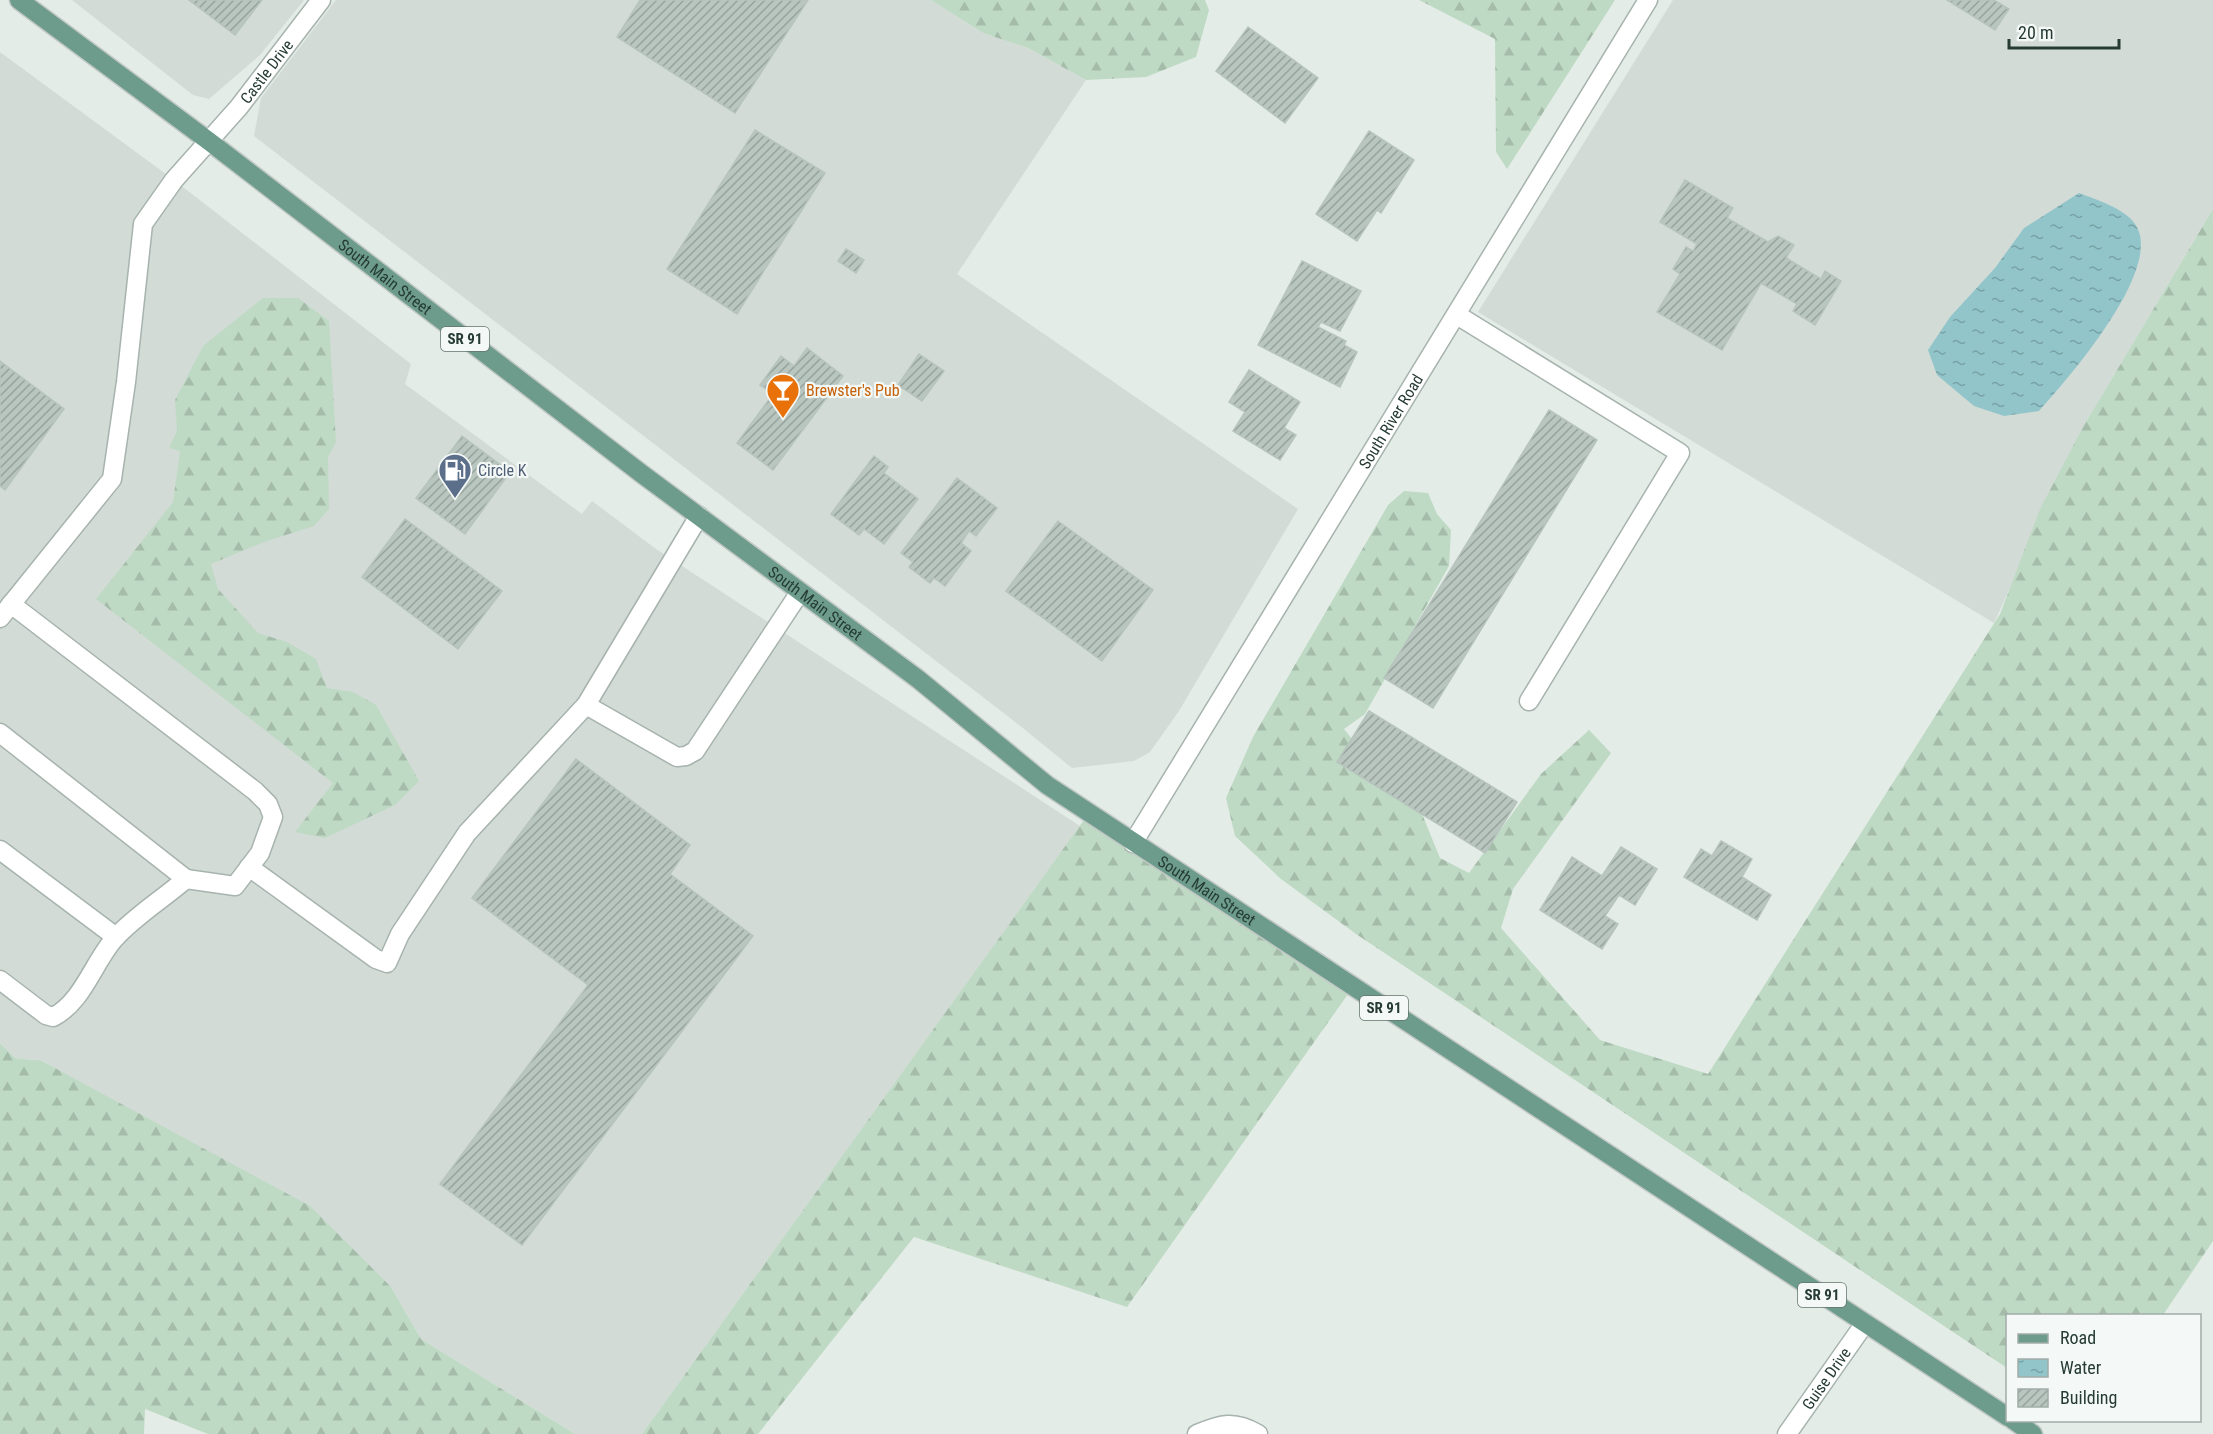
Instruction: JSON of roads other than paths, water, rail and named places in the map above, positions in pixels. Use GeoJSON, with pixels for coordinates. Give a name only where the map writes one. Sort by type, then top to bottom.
{"type":"FeatureCollection","features":[{"type":"Feature","properties":{"kind":"main road","name":"South Main Street"},"geometry":{"type":"LineString","coordinates":[[19,0],[210,142],[699,516],[918,679],[1047,785],[1865,1323]]}},
{"type":"Feature","properties":{"kind":"main road","name":"SR 91"},"geometry":{"type":"LineString","coordinates":[[1865,1323],[2006,1416]]}},
{"type":"Feature","properties":{"kind":"main road"},"geometry":{"type":"LineString","coordinates":[[2016,1422],[2033,1434]]}},
{"type":"Feature","properties":{"kind":"street","name":"Castle Drive"},"geometry":{"type":"LineString","coordinates":[[6,611],[112,479],[126,382],[143,224],[174,180],[210,142],[321,0]]}},
{"type":"Feature","properties":{"kind":"street","name":"South River Road"},"geometry":{"type":"LineString","coordinates":[[1133,843],[1648,0]]}},
{"type":"Feature","properties":{"kind":"street"},"geometry":{"type":"LineString","coordinates":[[1457,315],[1680,453],[1529,701]]}},
{"type":"Feature","properties":{"kind":"street"},"geometry":{"type":"LineString","coordinates":[[249,867],[376,959],[387,963],[400,934],[467,833],[586,705],[699,516]]}},
{"type":"Feature","properties":{"kind":"street"},"geometry":{"type":"LineString","coordinates":[[586,705],[677,757],[686,756],[695,751],[800,592]]}},
{"type":"Feature","properties":{"kind":"street"},"geometry":{"type":"LineString","coordinates":[[0,733],[186,879],[235,886],[260,853],[273,817],[268,804],[6,611]]}},
{"type":"Feature","properties":{"kind":"street"},"geometry":{"type":"LineString","coordinates":[[0,850],[116,937]]}},
{"type":"Feature","properties":{"kind":"street"},"geometry":{"type":"LineString","coordinates":[[0,980],[46,1015],[53,1017],[60,1013],[79,991],[116,937],[186,879]]}},
{"type":"Feature","properties":{"kind":"street","name":"Guise Drive"},"geometry":{"type":"LineString","coordinates":[[1786,1434],[1865,1323]]}},
{"type":"Feature","properties":{"kind":"street"},"geometry":{"type":"LineString","coordinates":[[1197,1434],[1222,1423],[1248,1428],[1258,1434]]}},
{"type":"Feature","properties":{"kind":"water"},"geometry":{"type":"Polygon","coordinates":[[[2079,193],[2117,209],[2135,224],[2141,243],[2137,267],[2126,294],[2090,350],[2039,411],[2004,416],[1974,406],[1937,375],[1928,350],[1950,317],[1995,268],[2024,228],[2079,193]]]}},
{"type":"Feature","properties":{"kind":"place","name":"Brewster's Pub"},"geometry":{"type":"Point","coordinates":[783,419]}},
{"type":"Feature","properties":{"kind":"place","name":"Circle K"},"geometry":{"type":"Point","coordinates":[455,499]}}]}
